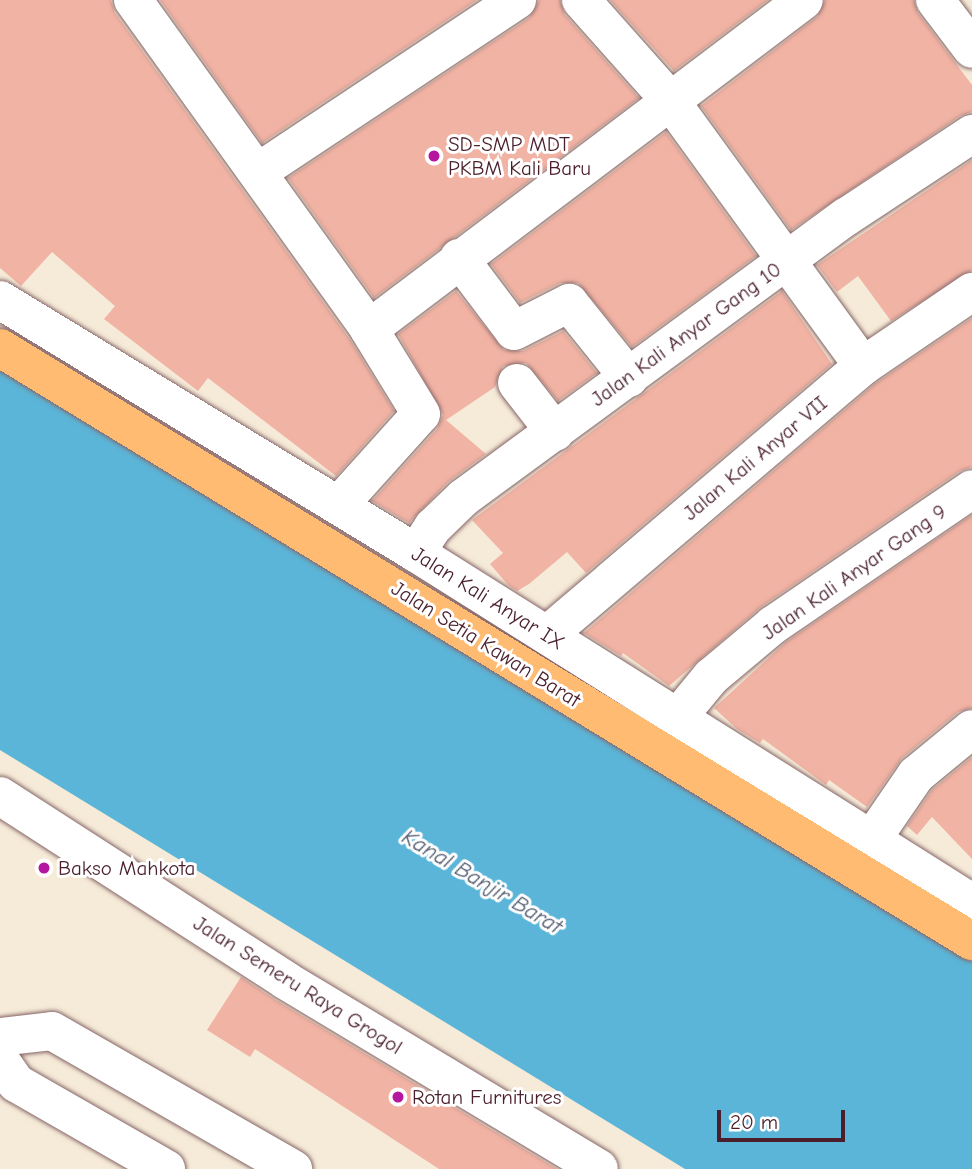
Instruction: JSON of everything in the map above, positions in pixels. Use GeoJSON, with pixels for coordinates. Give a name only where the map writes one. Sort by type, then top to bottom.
{"type":"FeatureCollection","features":[{"type":"Feature","properties":{"kind":"main road","name":"Jalan Setia Kawan Barat"},"geometry":{"type":"LineString","coordinates":[[0,348],[972,941]]}},
{"type":"Feature","properties":{"kind":"street"},"geometry":{"type":"LineString","coordinates":[[133,0],[369,329],[421,414],[339,505]]}},
{"type":"Feature","properties":{"kind":"street"},"geometry":{"type":"LineString","coordinates":[[258,172],[517,0]]}},
{"type":"Feature","properties":{"kind":"street"},"geometry":{"type":"LineString","coordinates":[[581,0],[669,99],[863,366]]}},
{"type":"Feature","properties":{"kind":"street"},"geometry":{"type":"LineString","coordinates":[[369,329],[669,99],[804,0]]}},
{"type":"Feature","properties":{"kind":"street"},"geometry":{"type":"LineString","coordinates":[[935,0],[969,40]]}},
{"type":"Feature","properties":{"kind":"street","name":"Jalan Kali Anyar Gang 10"},"geometry":{"type":"LineString","coordinates":[[416,553],[433,527],[463,498],[788,261],[972,134]]}},
{"type":"Feature","properties":{"kind":"street"},"geometry":{"type":"LineString","coordinates":[[459,258],[514,331],[569,303],[629,378]]}},
{"type":"Feature","properties":{"kind":"street","name":"Jalan Kali Anyar VII"},"geometry":{"type":"LineString","coordinates":[[547,635],[863,366],[972,292]]}},
{"type":"Feature","properties":{"kind":"street","name":"Jalan Kali Anyar IX"},"geometry":{"type":"LineString","coordinates":[[0,300],[339,505],[972,903]]}},
{"type":"Feature","properties":{"kind":"street"},"geometry":{"type":"LineString","coordinates":[[517,383],[555,432]]}},
{"type":"Feature","properties":{"kind":"street","name":"Jalan Kali Anyar Gang 9"},"geometry":{"type":"LineString","coordinates":[[678,717],[711,677],[773,625],[972,489]]}},
{"type":"Feature","properties":{"kind":"street"},"geometry":{"type":"LineString","coordinates":[[872,839],[916,775],[972,729]]}},
{"type":"Feature","properties":{"kind":"street","name":"Jalan Semeru Raya Grogol"},"geometry":{"type":"LineString","coordinates":[[0,796],[285,980],[599,1169]]}},
{"type":"Feature","properties":{"kind":"street"},"geometry":{"type":"LineString","coordinates":[[0,1037],[52,1031],[293,1169]]}},
{"type":"Feature","properties":{"kind":"street"},"geometry":{"type":"LineString","coordinates":[[52,1031],[5,1080],[166,1169]]}},
{"type":"Feature","properties":{"kind":"water","name":"Kanal Banjir Barat"},"geometry":{"type":"Polygon","coordinates":[[[0,363],[972,957],[972,1169],[685,1169],[0,750],[0,363]]]}},
{"type":"Feature","properties":{"kind":"building"},"geometry":{"type":"Polygon","coordinates":[[[0,0],[111,0],[115,13],[351,341],[394,411],[336,476],[208,378],[198,391],[104,319],[115,306],[52,252],[21,286],[0,268],[0,0]]]}},
{"type":"Feature","properties":{"kind":"building"},"geometry":{"type":"Polygon","coordinates":[[[160,0],[477,0],[262,143],[160,0]]]}},
{"type":"Feature","properties":{"kind":"building"},"geometry":{"type":"Polygon","coordinates":[[[539,0],[560,0],[565,15],[639,98],[374,298],[288,178],[529,18],[539,0]]]}},
{"type":"Feature","properties":{"kind":"building"},"geometry":{"type":"Polygon","coordinates":[[[610,0],[768,0],[674,71],[610,0]]]}},
{"type":"Feature","properties":{"kind":"building"},"geometry":{"type":"Polygon","coordinates":[[[825,0],[914,0],[918,13],[972,85],[972,112],[960,116],[791,230],[701,106],[817,17],[825,0]]]}},
{"type":"Feature","properties":{"kind":"building"},"geometry":{"type":"Polygon","coordinates":[[[666,132],[756,256],[632,347],[578,283],[560,283],[520,303],[491,264],[666,132]]]}},
{"type":"Feature","properties":{"kind":"building"},"geometry":{"type":"Polygon","coordinates":[[[972,160],[972,270],[891,321],[858,276],[837,292],[817,265],[972,160]]]}},
{"type":"Feature","properties":{"kind":"building"},"geometry":{"type":"Polygon","coordinates":[[[456,291],[504,350],[523,351],[563,331],[597,373],[558,401],[526,363],[503,366],[495,387],[446,420],[486,454],[448,482],[409,523],[372,501],[437,429],[443,415],[398,334],[456,291]]]}},
{"type":"Feature","properties":{"kind":"building"},"geometry":{"type":"Polygon","coordinates":[[[782,291],[832,364],[586,573],[567,552],[517,591],[508,585],[490,564],[503,553],[472,520],[782,291]]]}},
{"type":"Feature","properties":{"kind":"building"},"geometry":{"type":"Polygon","coordinates":[[[972,318],[972,467],[960,471],[761,607],[669,686],[623,653],[621,656],[584,633],[876,383],[972,318]]]}},
{"type":"Feature","properties":{"kind":"building"},"geometry":{"type":"Polygon","coordinates":[[[972,515],[972,708],[958,712],[902,758],[867,807],[829,780],[826,785],[763,739],[760,743],[737,729],[714,708],[786,642],[972,515]]]}},
{"type":"Feature","properties":{"kind":"building"},"geometry":{"type":"Polygon","coordinates":[[[972,757],[972,859],[932,817],[917,835],[907,826],[932,790],[972,757]]]}},
{"type":"Feature","properties":{"kind":"building"},"geometry":{"type":"Polygon","coordinates":[[[241,977],[557,1169],[439,1169],[255,1049],[250,1057],[207,1030],[241,977]]]}},
{"type":"Feature","properties":{"kind":"place","name":"SD-SMP MDT PKBM Kali Baru"},"geometry":{"type":"Point","coordinates":[434,156]}},
{"type":"Feature","properties":{"kind":"place","name":"Bakso Mahkota"},"geometry":{"type":"Point","coordinates":[44,868]}},
{"type":"Feature","properties":{"kind":"place","name":"Rotan Furnitures"},"geometry":{"type":"Point","coordinates":[398,1097]}}]}
